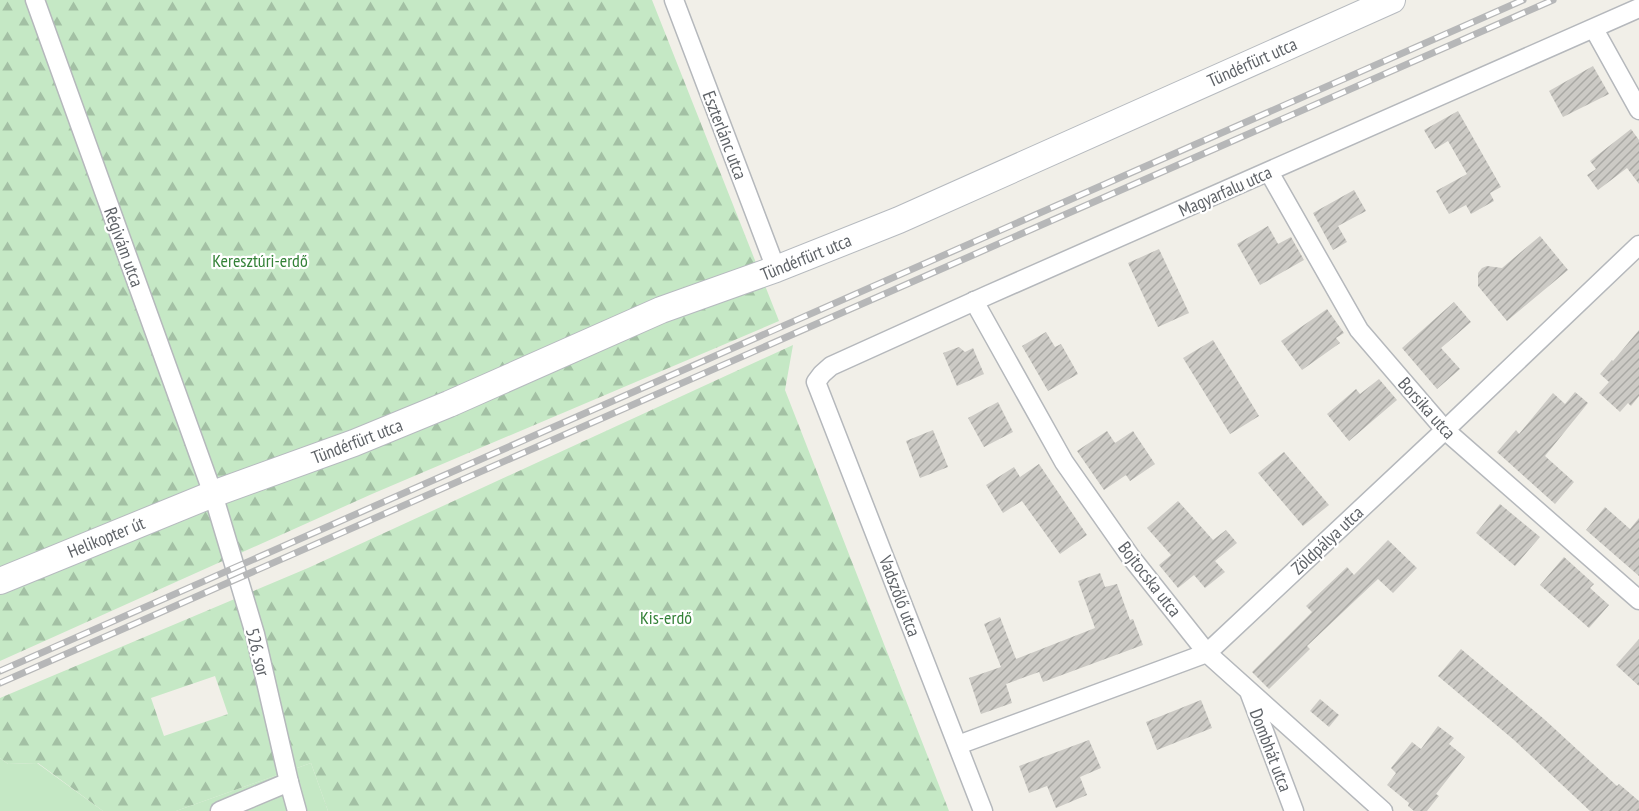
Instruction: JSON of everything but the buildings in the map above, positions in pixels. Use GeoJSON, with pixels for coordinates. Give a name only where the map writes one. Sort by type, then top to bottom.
{"type":"FeatureCollection","features":[{"type":"Feature","properties":{"kind":"street","name":"Régivám utca"},"geometry":{"type":"LineString","coordinates":[[35,0],[213,494]]}},
{"type":"Feature","properties":{"kind":"street","name":"Eszterlánc utca"},"geometry":{"type":"LineString","coordinates":[[674,0],[776,269]]}},
{"type":"Feature","properties":{"kind":"street","name":"Tündérfürt utca"},"geometry":{"type":"LineString","coordinates":[[213,494],[354,443],[449,405],[661,310],[776,269],[898,220],[1392,0]]}},
{"type":"Feature","properties":{"kind":"street","name":"Magyarfalu utca"},"geometry":{"type":"LineString","coordinates":[[816,382],[831,366],[1639,8]]}},
{"type":"Feature","properties":{"kind":"street"},"geometry":{"type":"LineString","coordinates":[[1594,29],[1639,110]]}},
{"type":"Feature","properties":{"kind":"street","name":"Borsika utca"},"geometry":{"type":"LineString","coordinates":[[1269,172],[1359,330],[1445,430],[1639,600]]}},
{"type":"Feature","properties":{"kind":"street","name":"Zöldpálya utca"},"geometry":{"type":"LineString","coordinates":[[958,745],[1207,653],[1639,245]]}},
{"type":"Feature","properties":{"kind":"street","name":"Bojtocska utca"},"geometry":{"type":"LineString","coordinates":[[974,302],[1064,462],[1131,556],[1207,653],[1383,811]]}},
{"type":"Feature","properties":{"kind":"street","name":"Vadszőlő utca"},"geometry":{"type":"LineString","coordinates":[[816,382],[983,811]]}},
{"type":"Feature","properties":{"kind":"street","name":"Helikopter út"},"geometry":{"type":"LineString","coordinates":[[0,581],[213,494]]}},
{"type":"Feature","properties":{"kind":"street","name":"526. sor"},"geometry":{"type":"LineString","coordinates":[[213,494],[255,634],[297,811]]}},
{"type":"Feature","properties":{"kind":"street","name":"Dombhát utca"},"geometry":{"type":"LineString","coordinates":[[1248,690],[1294,811]]}},
{"type":"Feature","properties":{"kind":"street"},"geometry":{"type":"LineString","coordinates":[[220,811],[289,782]]}},
{"type":"Feature","properties":{"kind":"green space","name":"Keresztúri-erdő"},"geometry":{"type":"Polygon","coordinates":[[[0,0],[652,0],[779,321],[372,494],[0,661],[0,0]]]}},
{"type":"Feature","properties":{"kind":"green space","name":"Kis-erdő"},"geometry":{"type":"Polygon","coordinates":[[[793,345],[785,390],[949,811],[328,811],[311,763],[176,811],[103,811],[38,763],[8,764],[0,758],[0,698],[308,568],[793,345]],[[215,676],[151,698],[164,736],[228,714],[215,676]]]}},
{"type":"Feature","properties":{"kind":"green space"},"geometry":{"type":"Polygon","coordinates":[[[0,758],[8,764],[37,763],[103,811],[0,811],[0,758]]]}},
{"type":"Feature","properties":{"kind":"green space"},"geometry":{"type":"Polygon","coordinates":[[[311,763],[328,811],[176,811],[311,763]]]}},
{"type":"Feature","properties":{"kind":"railway"},"geometry":{"type":"LineString","coordinates":[[0,671],[1523,0]]}},
{"type":"Feature","properties":{"kind":"railway"},"geometry":{"type":"LineString","coordinates":[[0,683],[1553,0]]}}]}
